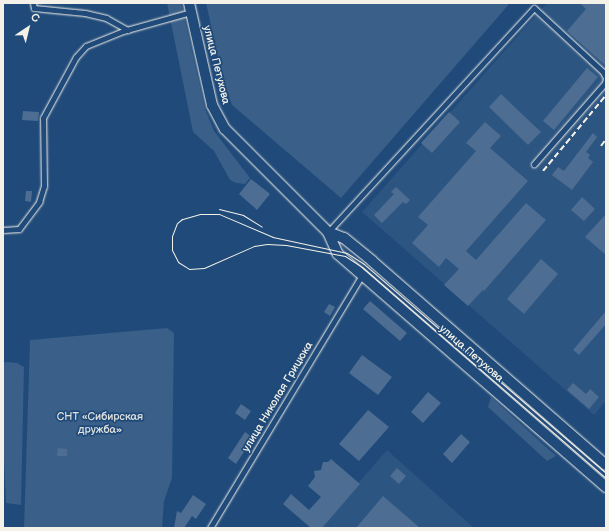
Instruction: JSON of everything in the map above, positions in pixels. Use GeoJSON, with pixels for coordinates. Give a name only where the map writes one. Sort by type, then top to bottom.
{"type":"FeatureCollection","features":[{"type":"Feature","properties":{"kind":"highway","name":"улица Петухова"},"geometry":{"type":"LineString","coordinates":[[190,8],[212,105],[224,129],[328,232],[338,254],[606,487]]}},
{"type":"Feature","properties":{"kind":"highway","name":"улица Петухова"},"geometry":{"type":"LineString","coordinates":[[328,232],[344,238],[606,465]]}},
{"type":"Feature","properties":{"kind":"street"},"geometry":{"type":"LineString","coordinates":[[33,3],[34,8],[71,11],[106,18],[128,30]]}},
{"type":"Feature","properties":{"kind":"street"},"geometry":{"type":"LineString","coordinates":[[3,230],[19,229],[39,202],[44,186],[43,118],[76,58],[86,46],[190,8]]}},
{"type":"Feature","properties":{"kind":"street"},"geometry":{"type":"LineString","coordinates":[[328,232],[534,8],[603,72],[606,78],[604,83],[534,164]]}},
{"type":"Feature","properties":{"kind":"street","name":"улица Николая Грицюка"},"geometry":{"type":"LineString","coordinates":[[210,528],[362,275]]}},
{"type":"Feature","properties":{"kind":"shaded area"},"geometry":{"type":"Polygon","coordinates":[[[547,3],[606,3],[606,401],[594,415],[362,212],[547,3]]]}},
{"type":"Feature","properties":{"kind":"shaded area"},"geometry":{"type":"Polygon","coordinates":[[[387,450],[474,528],[319,528],[387,450]]]}},
{"type":"Feature","properties":{"kind":"green space"},"geometry":{"type":"Polygon","coordinates":[[[167,3],[181,3],[205,109],[214,131],[250,178],[245,184],[236,183],[230,180],[214,151],[193,132],[167,3]]]}},
{"type":"Feature","properties":{"kind":"green space"},"geometry":{"type":"Polygon","coordinates":[[[206,3],[510,3],[341,198],[232,105],[223,80],[206,3]]]}},
{"type":"Feature","properties":{"kind":"green space","name":"СНТ «Сибирская дружба»"},"geometry":{"type":"Polygon","coordinates":[[[167,328],[174,333],[172,478],[164,501],[162,528],[24,528],[30,340],[167,328]]]}},
{"type":"Feature","properties":{"kind":"green space"},"geometry":{"type":"Polygon","coordinates":[[[3,363],[17,363],[24,367],[21,505],[6,503],[3,437],[3,363]]]}},
{"type":"Feature","properties":{"kind":"green space"},"geometry":{"type":"Polygon","coordinates":[[[491,397],[556,456],[547,461],[488,407],[491,397]]]}},
{"type":"Feature","properties":{"kind":"building"},"geometry":{"type":"Polygon","coordinates":[[[580,3],[606,3],[606,66],[567,31],[586,9],[580,3]]]}},
{"type":"Feature","properties":{"kind":"building"},"geometry":{"type":"Polygon","coordinates":[[[587,68],[598,77],[554,130],[543,121],[587,68]]]}},
{"type":"Feature","properties":{"kind":"building"},"geometry":{"type":"Polygon","coordinates":[[[501,94],[541,132],[528,145],[489,107],[501,94]]]}},
{"type":"Feature","properties":{"kind":"building"},"geometry":{"type":"Polygon","coordinates":[[[23,111],[39,112],[38,121],[22,120],[23,111]]]}},
{"type":"Feature","properties":{"kind":"building"},"geometry":{"type":"Polygon","coordinates":[[[449,112],[460,122],[432,153],[421,143],[449,112]]]}},
{"type":"Feature","properties":{"kind":"building"},"geometry":{"type":"Polygon","coordinates":[[[485,122],[501,136],[490,148],[528,181],[466,251],[476,260],[526,203],[546,220],[484,291],[483,290],[468,306],[444,285],[459,269],[446,258],[439,267],[412,243],[428,225],[418,217],[476,151],[466,143],[485,122]]]}},
{"type":"Feature","properties":{"kind":"building"},"geometry":{"type":"Polygon","coordinates":[[[593,133],[597,137],[586,152],[590,155],[588,158],[593,162],[572,190],[552,175],[558,167],[564,171],[593,133]]]}},
{"type":"Feature","properties":{"kind":"building"},"geometry":{"type":"Polygon","coordinates":[[[251,179],[270,194],[257,210],[239,194],[251,179]]]}},
{"type":"Feature","properties":{"kind":"building"},"geometry":{"type":"Polygon","coordinates":[[[396,187],[410,200],[406,204],[403,202],[382,223],[374,215],[394,194],[391,192],[396,187]]]}},
{"type":"Feature","properties":{"kind":"building"},"geometry":{"type":"Polygon","coordinates":[[[26,191],[32,191],[31,202],[25,201],[26,191]]]}},
{"type":"Feature","properties":{"kind":"building"},"geometry":{"type":"Polygon","coordinates":[[[582,197],[595,209],[584,221],[571,210],[582,197]]]}},
{"type":"Feature","properties":{"kind":"building"},"geometry":{"type":"Polygon","coordinates":[[[606,214],[606,255],[585,237],[606,214]]]}},
{"type":"Feature","properties":{"kind":"building"},"geometry":{"type":"Polygon","coordinates":[[[541,259],[558,274],[524,314],[507,299],[541,259]]]}},
{"type":"Feature","properties":{"kind":"building"},"geometry":{"type":"Polygon","coordinates":[[[370,301],[407,333],[400,341],[363,309],[370,301]]]}},
{"type":"Feature","properties":{"kind":"building"},"geometry":{"type":"Polygon","coordinates":[[[329,304],[335,307],[330,316],[324,312],[329,304]]]}},
{"type":"Feature","properties":{"kind":"building"},"geometry":{"type":"Polygon","coordinates":[[[606,311],[606,324],[579,355],[573,350],[606,311]]]}},
{"type":"Feature","properties":{"kind":"building"},"geometry":{"type":"Polygon","coordinates":[[[362,355],[392,377],[378,395],[349,373],[362,355]]]}},
{"type":"Feature","properties":{"kind":"building"},"geometry":{"type":"Polygon","coordinates":[[[573,383],[586,394],[590,389],[599,397],[589,409],[567,390],[573,383]]]}},
{"type":"Feature","properties":{"kind":"building"},"geometry":{"type":"Polygon","coordinates":[[[428,392],[441,403],[423,423],[411,412],[428,392]]]}},
{"type":"Feature","properties":{"kind":"building"},"geometry":{"type":"Polygon","coordinates":[[[241,404],[251,411],[245,420],[235,413],[241,404]]]}},
{"type":"Feature","properties":{"kind":"building"},"geometry":{"type":"Polygon","coordinates":[[[368,410],[389,427],[359,461],[339,444],[368,410]]]}},
{"type":"Feature","properties":{"kind":"building"},"geometry":{"type":"Polygon","coordinates":[[[245,432],[253,438],[236,464],[228,458],[245,432]]]}},
{"type":"Feature","properties":{"kind":"building"},"geometry":{"type":"Polygon","coordinates":[[[461,434],[470,442],[452,463],[443,454],[461,434]]]}},
{"type":"Feature","properties":{"kind":"building"},"geometry":{"type":"Polygon","coordinates":[[[58,448],[67,449],[67,456],[57,456],[58,448]]]}},
{"type":"Feature","properties":{"kind":"building"},"geometry":{"type":"Polygon","coordinates":[[[331,459],[360,484],[322,528],[311,528],[283,504],[291,494],[309,510],[321,497],[308,486],[315,477],[314,471],[321,470],[323,462],[328,462],[331,459]]]}},
{"type":"Feature","properties":{"kind":"building"},"geometry":{"type":"Polygon","coordinates":[[[397,468],[406,476],[399,484],[390,476],[397,468]]]}},
{"type":"Feature","properties":{"kind":"building"},"geometry":{"type":"Polygon","coordinates":[[[193,495],[206,504],[196,519],[192,516],[184,528],[174,528],[177,511],[181,513],[193,495]]]}},
{"type":"Feature","properties":{"kind":"building"},"geometry":{"type":"Polygon","coordinates":[[[383,496],[420,528],[356,528],[383,496]]]}},
{"type":"Feature","properties":{"kind":"tram line"},"geometry":{"type":"LineString","coordinates":[[219,209],[243,215],[262,227]]}},
{"type":"Feature","properties":{"kind":"tram line"},"geometry":{"type":"LineString","coordinates":[[606,473],[364,264],[347,253],[273,237],[219,214],[200,214],[182,219],[177,223],[172,236],[172,250],[178,262],[189,269],[204,268],[254,246],[267,244],[286,245],[345,256],[362,267],[606,478]]}},
{"type":"Feature","properties":{"kind":"railway"},"geometry":{"type":"LineString","coordinates":[[543,171],[606,95]]}},
{"type":"Feature","properties":{"kind":"railway"},"geometry":{"type":"LineString","coordinates":[[601,146],[606,139]]}}]}
